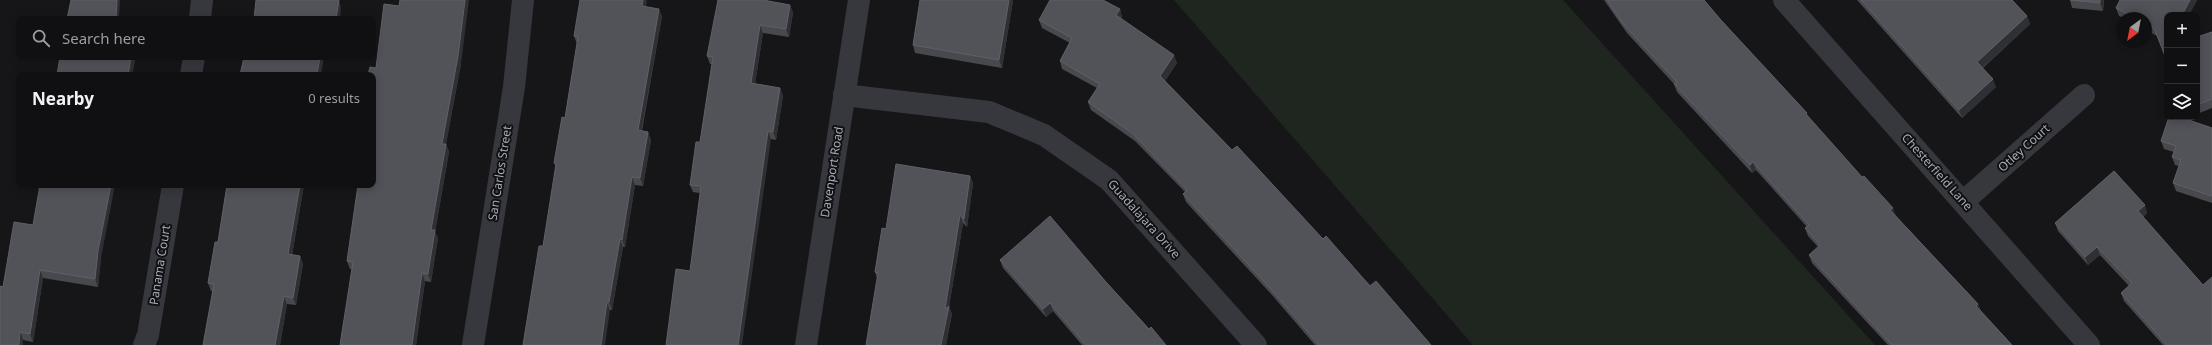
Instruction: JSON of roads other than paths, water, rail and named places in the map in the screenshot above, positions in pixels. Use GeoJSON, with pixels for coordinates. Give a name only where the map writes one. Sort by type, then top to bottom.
{"type":"FeatureCollection","features":[{"type":"Feature","properties":{"kind":"street"},"geometry":{"type":"LineString","coordinates":[[200,16],[202,0]]}},
{"type":"Feature","properties":{"kind":"street","name":"San Carlos Street"},"geometry":{"type":"LineString","coordinates":[[473,345],[515,80],[523,0]]}},
{"type":"Feature","properties":{"kind":"street","name":"Davenport Road"},"geometry":{"type":"LineString","coordinates":[[806,345],[859,0]]}},
{"type":"Feature","properties":{"kind":"street","name":"Chesterfield Lane"},"geometry":{"type":"LineString","coordinates":[[1784,0],[2090,345]]}},
{"type":"Feature","properties":{"kind":"street"},"geometry":{"type":"LineString","coordinates":[[192,72],[194,60]]}},
{"type":"Feature","properties":{"kind":"street","name":"Otley Court"},"geometry":{"type":"LineString","coordinates":[[1964,202],[2084,94]]}},
{"type":"Feature","properties":{"kind":"street","name":"Guadalajara Drive"},"geometry":{"type":"LineString","coordinates":[[844,95],[990,112],[1044,135],[1109,180],[1256,345]]}},
{"type":"Feature","properties":{"kind":"street","name":"Panama Court"},"geometry":{"type":"LineString","coordinates":[[144,345],[148,335],[172,188]]}}]}
